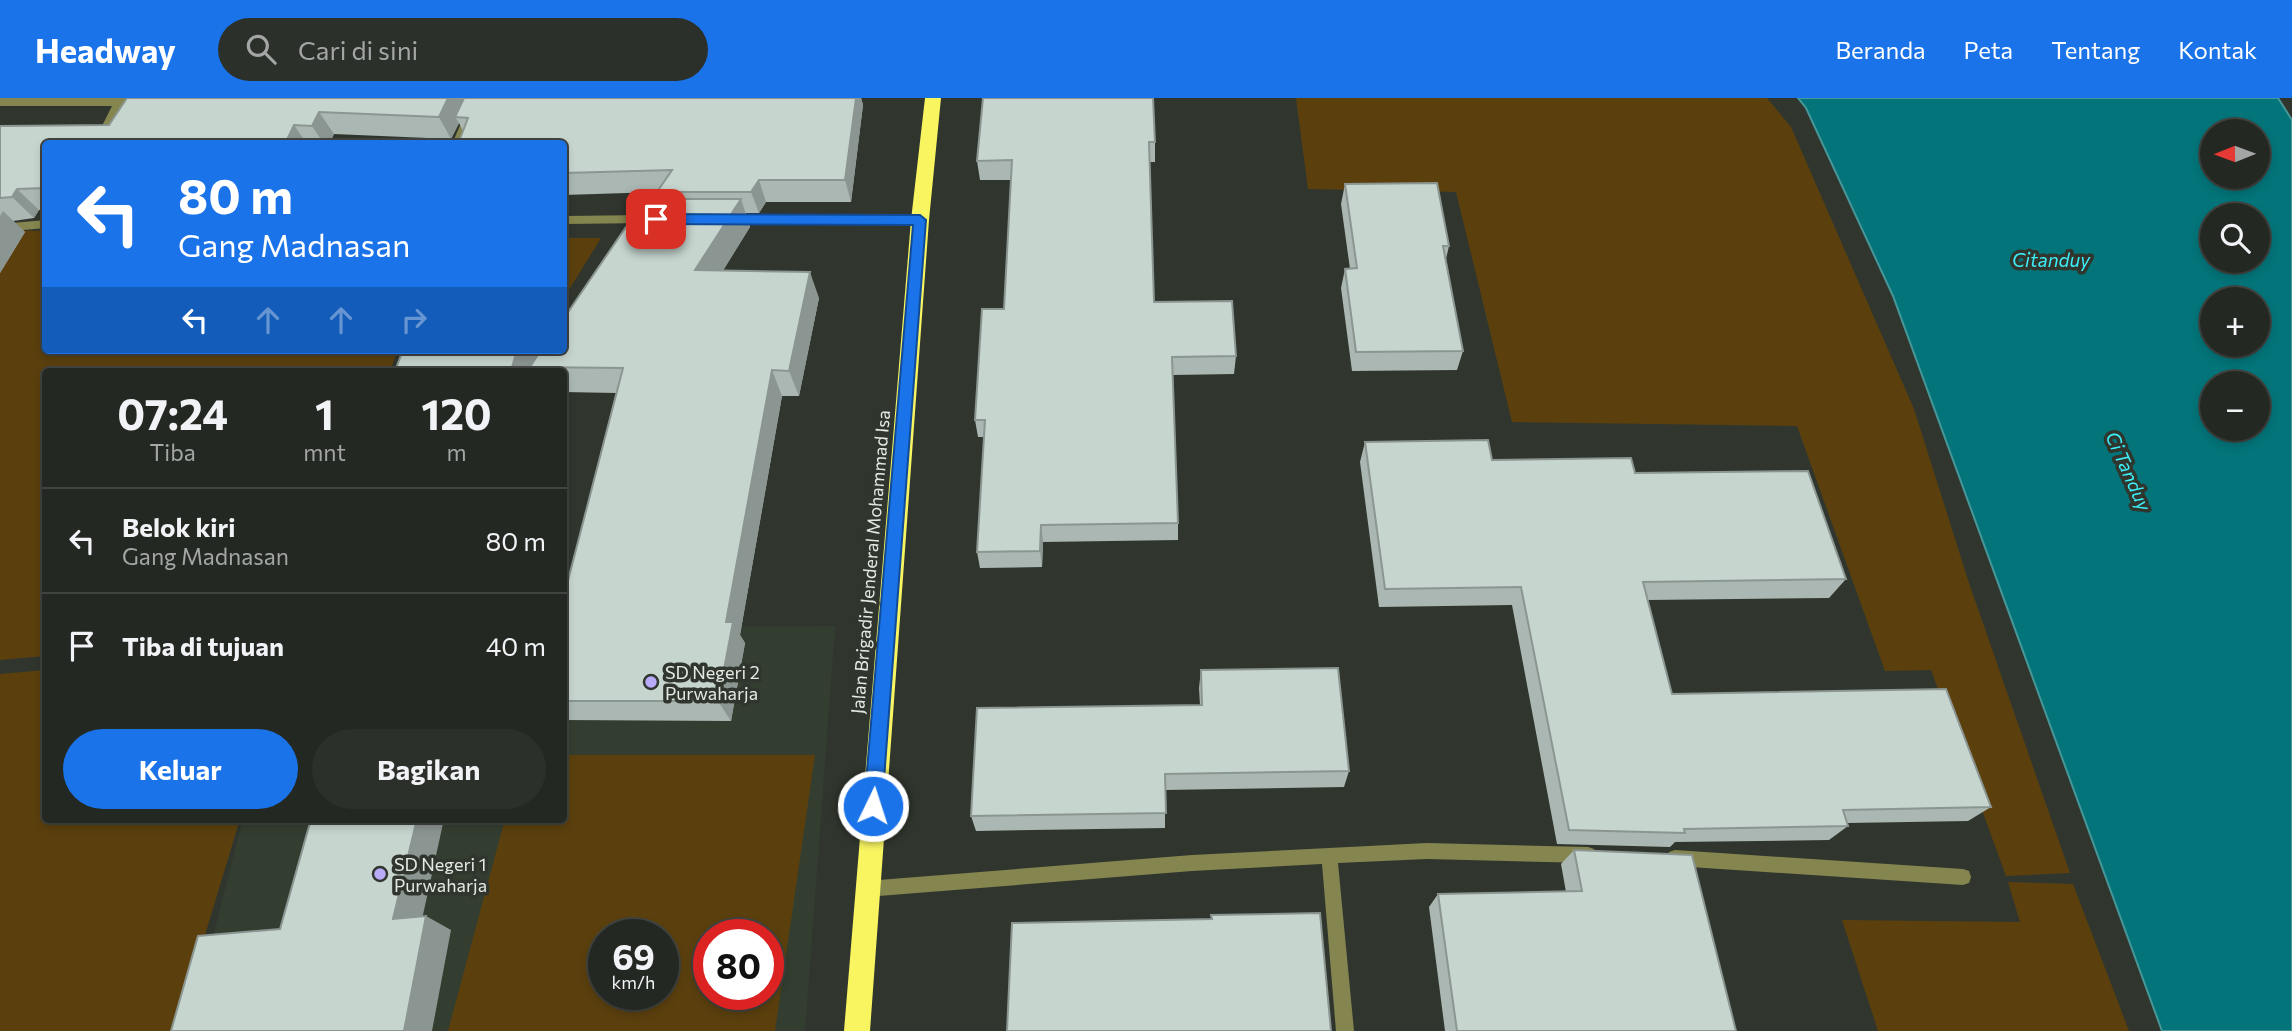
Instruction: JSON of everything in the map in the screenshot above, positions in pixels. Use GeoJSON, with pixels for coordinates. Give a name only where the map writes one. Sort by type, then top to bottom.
{"type":"FeatureCollection","features":[{"type":"Feature","properties":{"kind":"highway","name":"Jalan Brigadir Jenderal Mohammad Isa"},"geometry":{"type":"LineString","coordinates":[[857,1031],[920,220],[933,98]]}},
{"type":"Feature","properties":{"kind":"street"},"geometry":{"type":"LineString","coordinates":[[459,140],[477,98]]}},
{"type":"Feature","properties":{"kind":"street"},"geometry":{"type":"LineString","coordinates":[[0,102],[120,100],[100,140]]}},
{"type":"Feature","properties":{"kind":"street"},"geometry":{"type":"LineString","coordinates":[[567,220],[657,219]]}},
{"type":"Feature","properties":{"kind":"street"},"geometry":{"type":"LineString","coordinates":[[713,219],[920,220]]}},
{"type":"Feature","properties":{"kind":"street"},"geometry":{"type":"LineString","coordinates":[[0,228],[42,224]]}},
{"type":"Feature","properties":{"kind":"street"},"geometry":{"type":"LineString","coordinates":[[866,889],[1007,876],[1427,851],[1606,856]]}},
{"type":"Feature","properties":{"kind":"street"},"geometry":{"type":"LineString","coordinates":[[1329,856],[1345,1031]]}},
{"type":"Feature","properties":{"kind":"street"},"geometry":{"type":"LineString","coordinates":[[1662,857],[1963,877]]}},
{"type":"Feature","properties":{"kind":"shaded area"},"geometry":{"type":"Polygon","coordinates":[[[1296,98],[1767,98],[1791,127],[1914,409],[1969,583],[2070,873],[2006,876],[1931,670],[1885,671],[1797,426],[1512,422],[1456,192],[1308,189],[1296,98]]]}},
{"type":"Feature","properties":{"kind":"shaded area"},"geometry":{"type":"Polygon","coordinates":[[[0,230],[42,231],[42,354],[396,354],[391,368],[42,368],[42,656],[0,660],[0,230]]]}},
{"type":"Feature","properties":{"kind":"shaded area"},"geometry":{"type":"Polygon","coordinates":[[[567,238],[601,238],[567,293],[567,238]]]}},
{"type":"Feature","properties":{"kind":"shaded area"},"geometry":{"type":"Polygon","coordinates":[[[835,626],[805,1031],[189,1031],[242,823],[567,823],[567,628],[835,626]]]}},
{"type":"Feature","properties":{"kind":"shaded area"},"geometry":{"type":"Polygon","coordinates":[[[42,670],[42,823],[239,823],[176,1031],[0,1031],[0,674],[42,670]]]}},
{"type":"Feature","properties":{"kind":"shaded area"},"geometry":{"type":"Polygon","coordinates":[[[567,755],[815,755],[784,969],[784,919],[693,919],[693,1010],[778,1010],[775,1031],[448,1031],[504,823],[567,823],[567,755]]]}},
{"type":"Feature","properties":{"kind":"shaded area"},"geometry":{"type":"Polygon","coordinates":[[[2008,882],[2073,884],[2129,1031],[1878,1031],[1842,920],[2020,922],[2008,882]]]}},
{"type":"Feature","properties":{"kind":"water","name":"Citanduy"},"geometry":{"type":"Polygon","coordinates":[[[1798,98],[2278,98],[2292,120],[2292,1031],[2162,1031],[1893,296],[1806,108],[1798,98]]]}},
{"type":"Feature","properties":{"kind":"building"},"geometry":{"type":"Polygon","coordinates":[[[127,98],[448,98],[439,117],[319,112],[312,126],[294,125],[287,140],[42,140],[42,188],[17,189],[12,197],[0,198],[0,126],[109,125],[127,98]]]}},
{"type":"Feature","properties":{"kind":"building"},"geometry":{"type":"Polygon","coordinates":[[[464,98],[856,98],[845,180],[759,180],[751,192],[657,192],[672,170],[567,173],[567,140],[460,140],[468,118],[455,117],[464,98]]]}},
{"type":"Feature","properties":{"kind":"building"},"geometry":{"type":"Polygon","coordinates":[[[983,98],[1153,98],[1155,142],[1149,142],[1154,302],[1232,301],[1236,356],[1172,357],[1178,523],[1041,525],[1040,551],[977,552],[985,420],[975,420],[982,309],[1004,309],[1012,160],[977,161],[983,98]]]}},
{"type":"Feature","properties":{"kind":"building"},"geometry":{"type":"Polygon","coordinates":[[[1437,183],[1449,246],[1443,246],[1463,351],[1356,352],[1345,269],[1357,268],[1345,184],[1437,183]]]}},
{"type":"Feature","properties":{"kind":"building"},"geometry":{"type":"Polygon","coordinates":[[[645,199],[741,199],[695,270],[810,272],[789,371],[772,370],[726,622],[733,622],[718,701],[567,701],[567,584],[623,368],[530,367],[538,354],[567,354],[567,314],[645,199]]]}},
{"type":"Feature","properties":{"kind":"building"},"geometry":{"type":"Polygon","coordinates":[[[401,354],[516,354],[512,368],[396,368],[401,354]]]}},
{"type":"Feature","properties":{"kind":"building"},"geometry":{"type":"Polygon","coordinates":[[[1488,440],[1492,460],[1631,458],[1635,473],[1808,471],[1846,579],[1643,582],[1672,694],[1946,689],[1991,807],[1843,810],[1848,826],[1684,829],[1685,833],[1569,830],[1521,587],[1385,589],[1365,442],[1488,440]]]}},
{"type":"Feature","properties":{"kind":"building"},"geometry":{"type":"Polygon","coordinates":[[[1338,668],[1349,771],[1165,774],[1166,813],[971,816],[977,708],[1202,705],[1201,670],[1338,668]]]}},
{"type":"Feature","properties":{"kind":"building","name":"SD Negeri 1 Purwaharja"},"geometry":{"type":"Polygon","coordinates":[[[310,823],[416,823],[393,919],[426,916],[404,1031],[171,1031],[198,936],[280,929],[310,823]]]}},
{"type":"Feature","properties":{"kind":"building"},"geometry":{"type":"Polygon","coordinates":[[[1574,850],[1692,855],[1736,1031],[1457,1031],[1438,894],[1582,891],[1574,850]]]}},
{"type":"Feature","properties":{"kind":"building"},"geometry":{"type":"Polygon","coordinates":[[[1320,913],[1331,1031],[1007,1031],[1012,923],[1212,919],[1211,915],[1320,913]]]}},
{"type":"Feature","properties":{"kind":"place","name":"SD Negeri 2 Purwaharja"},"geometry":{"type":"Point","coordinates":[651,682]}},
{"type":"Feature","properties":{"kind":"place","name":"SD Negeri 1 Purwaharja"},"geometry":{"type":"Point","coordinates":[380,874]}},
{"type":"Feature","properties":{"kind":"route"},"geometry":{"type":"LineString","coordinates":[[656,219],[920,220],[873,806]]}},
{"type":"Feature","properties":{"kind":"water label","name":"Ci Tanduy"},"geometry":{"type":"Point","coordinates":[2129,471]}}]}
